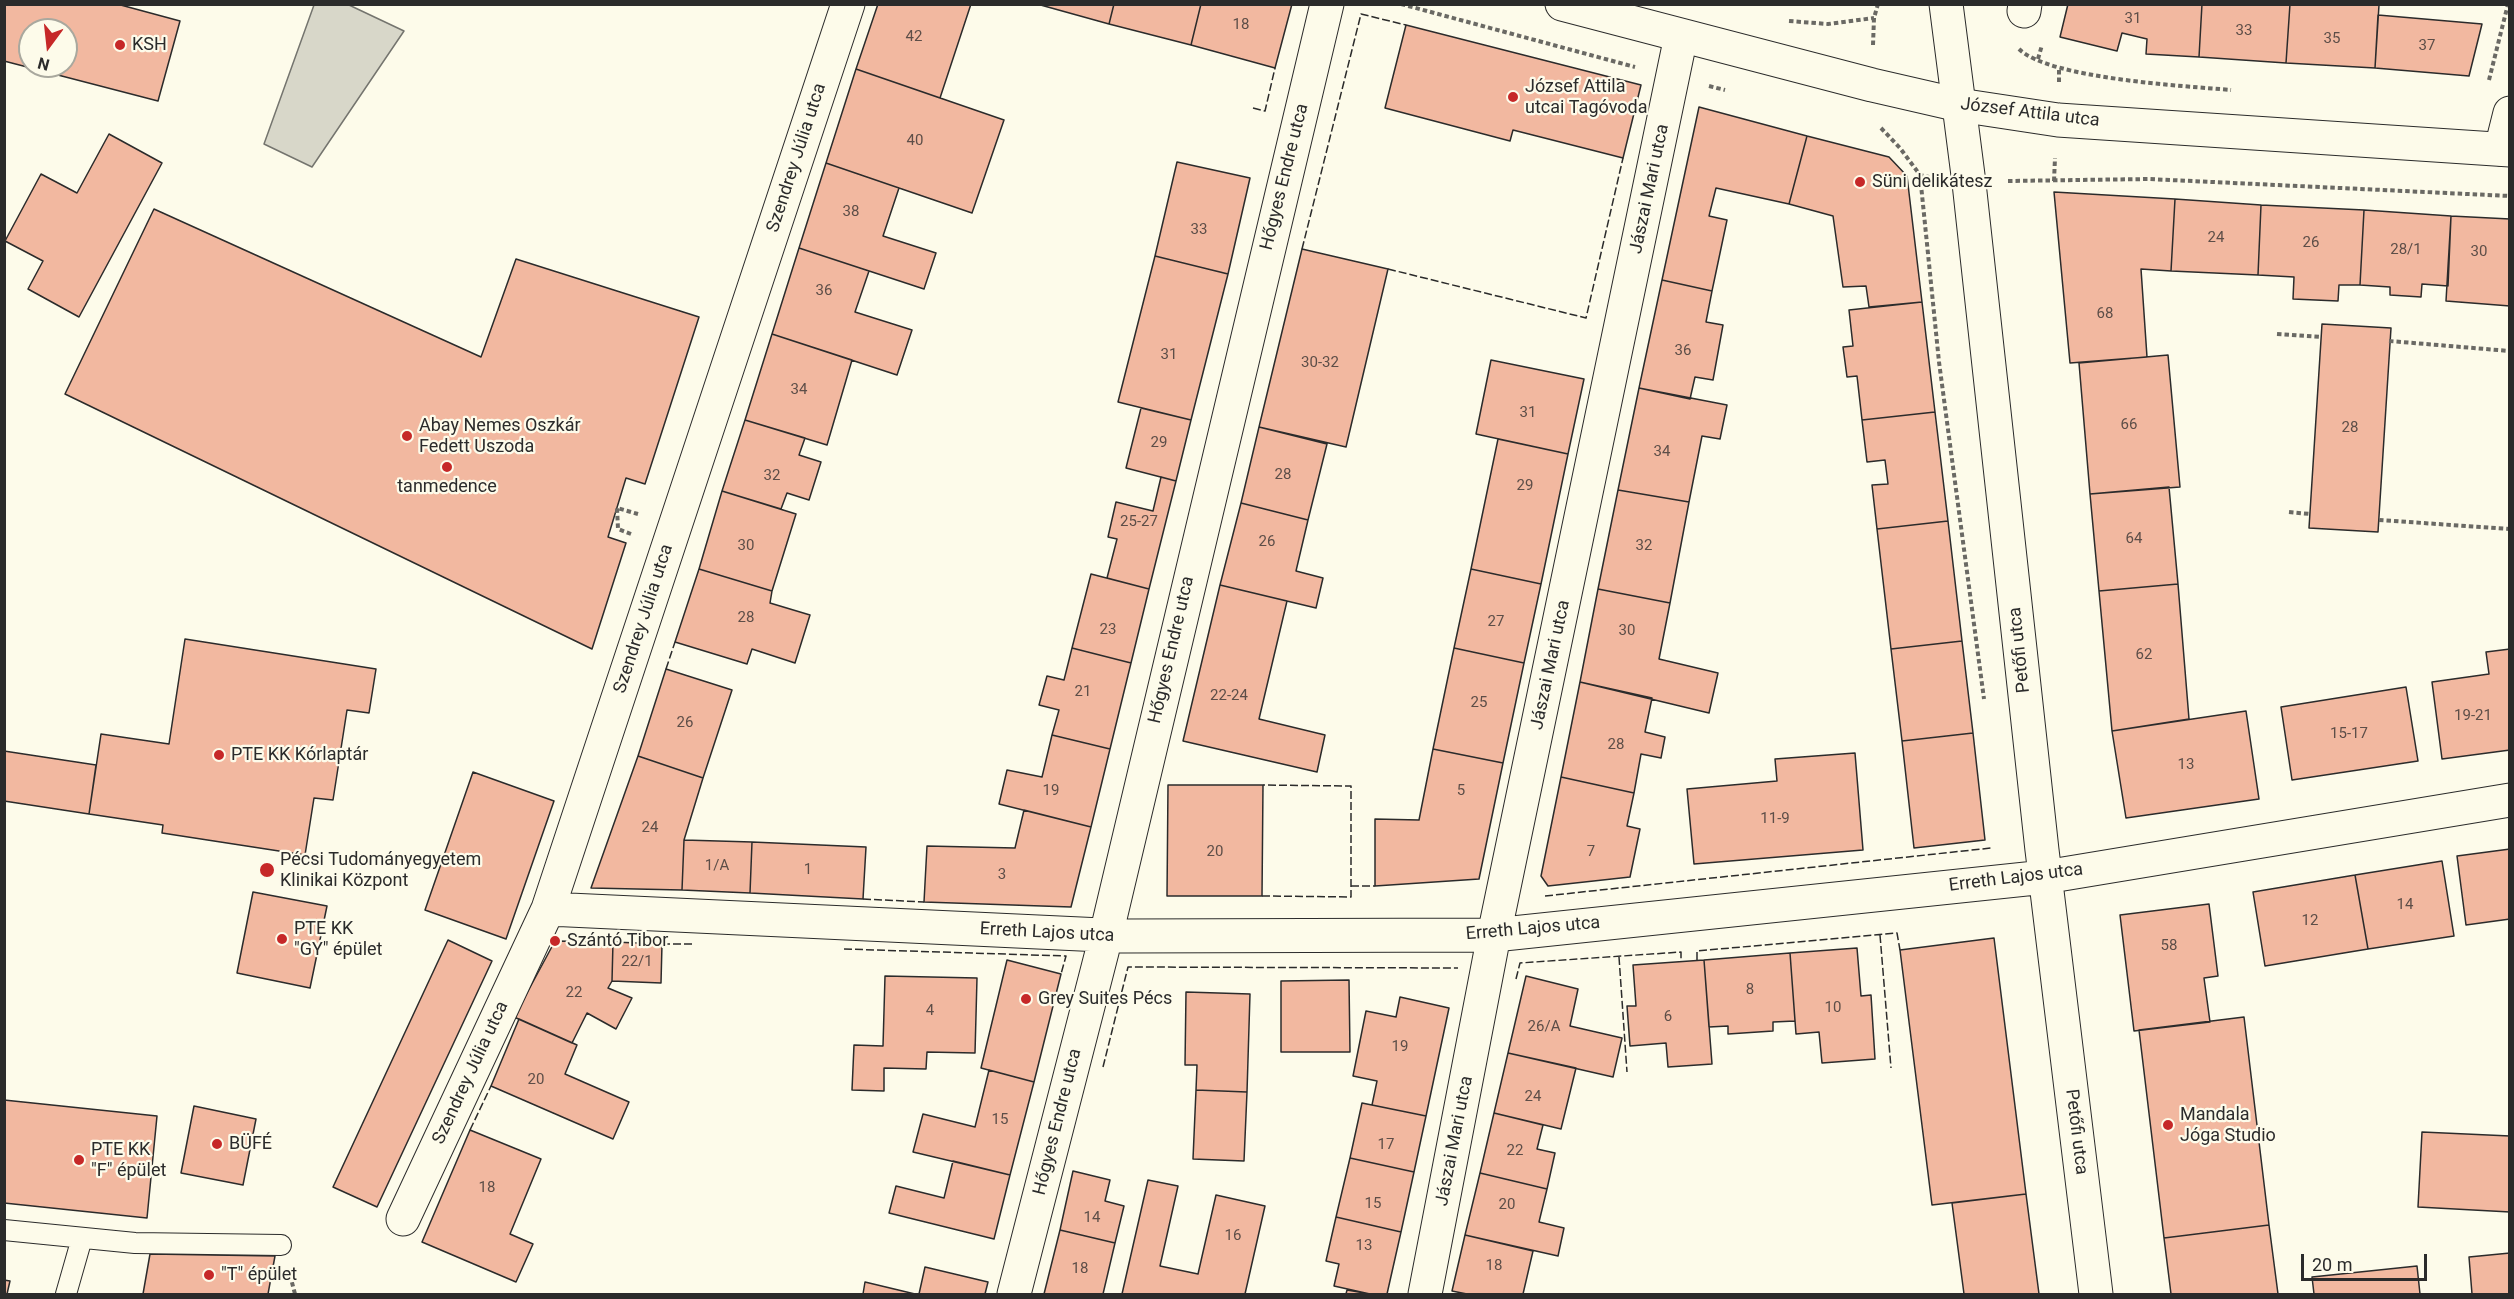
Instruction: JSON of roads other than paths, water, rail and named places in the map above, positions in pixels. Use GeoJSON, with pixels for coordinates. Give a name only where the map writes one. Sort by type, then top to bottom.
{"type":"FeatureCollection","features":[{"type":"Feature","properties":{"kind":"street","name":"Szendrey Júlia utca"},"geometry":{"type":"LineString","coordinates":[[403,1219],[548,909],[848,4]]}},
{"type":"Feature","properties":{"kind":"street","name":"Hőgyes Endre utca"},"geometry":{"type":"LineString","coordinates":[[1014,1294],[1106,935],[1327,4]]}},
{"type":"Feature","properties":{"kind":"street","name":"József Attila utca"},"geometry":{"type":"LineString","coordinates":[[1562,4],[1959,105],[2058,120],[2505,149]]}},
{"type":"Feature","properties":{"kind":"street","name":"Petőfi utca"},"geometry":{"type":"LineString","coordinates":[[1947,4],[2045,877],[2096,1294]]}},
{"type":"Feature","properties":{"kind":"street","name":"Jászai Mari utca"},"geometry":{"type":"LineString","coordinates":[[1425,1294],[1494,935],[1681,36]]}},
{"type":"Feature","properties":{"kind":"street"},"geometry":{"type":"LineString","coordinates":[[2505,149],[2510,113]]}},
{"type":"Feature","properties":{"kind":"street","name":"Erreth Lajos utca"},"geometry":{"type":"LineString","coordinates":[[548,909],[1106,935],[1494,935],[2045,877],[2510,800]]}},
{"type":"Feature","properties":{"kind":"lane"},"geometry":{"type":"LineString","coordinates":[[4,1230],[135,1244],[281,1245]]}},
{"type":"Feature","properties":{"kind":"lane"},"geometry":{"type":"LineString","coordinates":[[66,1294],[82,1238]]}},
{"type":"Feature","properties":{"kind":"place","name":"KSH"},"geometry":{"type":"Point","coordinates":[120,45]}},
{"type":"Feature","properties":{"kind":"place","name":"József Attila utcai Tagóvoda"},"geometry":{"type":"Point","coordinates":[1513,97]}},
{"type":"Feature","properties":{"kind":"place","name":"Süni delikátesz"},"geometry":{"type":"Point","coordinates":[1860,182]}},
{"type":"Feature","properties":{"kind":"place","name":"Abay Nemes Oszkár Fedett Uszoda"},"geometry":{"type":"Point","coordinates":[407,436]}},
{"type":"Feature","properties":{"kind":"place","name":"tanmedence"},"geometry":{"type":"Point","coordinates":[447,467]}},
{"type":"Feature","properties":{"kind":"place","name":"PTE KK Kórlaptár"},"geometry":{"type":"Point","coordinates":[219,755]}},
{"type":"Feature","properties":{"kind":"place","name":"Pécsi Tudományegyetem Klinikai Központ"},"geometry":{"type":"Point","coordinates":[267,870]}},
{"type":"Feature","properties":{"kind":"place","name":"PTE KK \"GY\" épület"},"geometry":{"type":"Point","coordinates":[282,939]}},
{"type":"Feature","properties":{"kind":"place","name":"Szántó Tibor"},"geometry":{"type":"Point","coordinates":[555,941]}},
{"type":"Feature","properties":{"kind":"place","name":"Grey Suites Pécs"},"geometry":{"type":"Point","coordinates":[1026,999]}},
{"type":"Feature","properties":{"kind":"place","name":"Mandala Jóga Studio"},"geometry":{"type":"Point","coordinates":[2168,1125]}},
{"type":"Feature","properties":{"kind":"place","name":"BÜFÉ"},"geometry":{"type":"Point","coordinates":[217,1144]}},
{"type":"Feature","properties":{"kind":"place","name":"PTE KK \"F\" épület"},"geometry":{"type":"Point","coordinates":[79,1160]}},
{"type":"Feature","properties":{"kind":"place","name":"\"T\" épület"},"geometry":{"type":"Point","coordinates":[209,1275]}}]}
